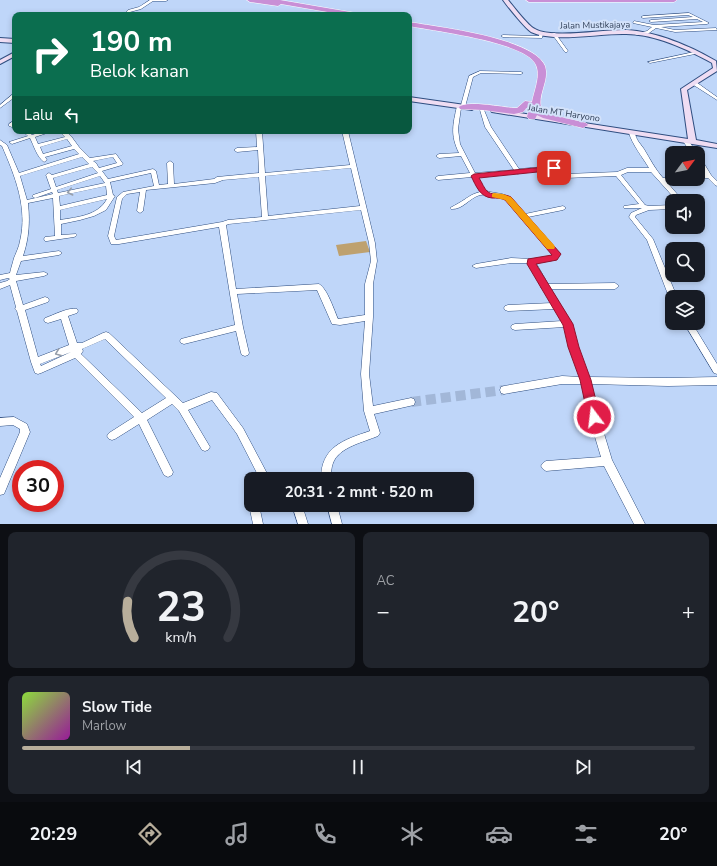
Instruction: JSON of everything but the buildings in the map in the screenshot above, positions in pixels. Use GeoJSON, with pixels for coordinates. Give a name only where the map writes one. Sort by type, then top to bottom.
{"type":"FeatureCollection","features":[{"type":"Feature","properties":{"kind":"highway"},"geometry":{"type":"LineString","coordinates":[[250,0],[308,8]]}},
{"type":"Feature","properties":{"kind":"highway"},"geometry":{"type":"LineString","coordinates":[[262,0],[330,12]]}},
{"type":"Feature","properties":{"kind":"highway"},"geometry":{"type":"LineString","coordinates":[[269,0],[338,12]]}},
{"type":"Feature","properties":{"kind":"highway"},"geometry":{"type":"LineString","coordinates":[[278,0],[296,5]]}},
{"type":"Feature","properties":{"kind":"highway"},"geometry":{"type":"LineString","coordinates":[[529,0],[674,0]]}},
{"type":"Feature","properties":{"kind":"highway"},"geometry":{"type":"LineString","coordinates":[[412,26],[495,42],[520,52],[539,68],[543,79],[531,103],[528,116]]}},
{"type":"Feature","properties":{"kind":"highway"},"geometry":{"type":"LineString","coordinates":[[461,106],[514,111],[520,110],[531,103]]}},
{"type":"Feature","properties":{"kind":"highway"},"geometry":{"type":"LineString","coordinates":[[531,103],[538,112],[546,116],[583,125]]}},
{"type":"Feature","properties":{"kind":"street"},"geometry":{"type":"LineString","coordinates":[[128,12],[140,8],[152,0],[166,0]]}},
{"type":"Feature","properties":{"kind":"street"},"geometry":{"type":"LineString","coordinates":[[503,36],[541,37],[541,33],[532,30],[506,0]]}},
{"type":"Feature","properties":{"kind":"street"},"geometry":{"type":"LineString","coordinates":[[669,12],[701,30]]}},
{"type":"Feature","properties":{"kind":"street"},"geometry":{"type":"LineString","coordinates":[[638,13],[650,21],[655,27]]}},
{"type":"Feature","properties":{"kind":"street"},"geometry":{"type":"LineString","coordinates":[[637,34],[648,32],[655,27],[708,23],[689,14],[643,16]]}},
{"type":"Feature","properties":{"kind":"street"},"geometry":{"type":"LineString","coordinates":[[650,21],[699,18]]}},
{"type":"Feature","properties":{"kind":"street"},"geometry":{"type":"LineString","coordinates":[[634,22],[677,31],[716,29]]}},
{"type":"Feature","properties":{"kind":"street"},"geometry":{"type":"LineString","coordinates":[[652,37],[650,32],[655,27]]}},
{"type":"Feature","properties":{"kind":"street","name":"Jalan Mustikajaya"},"geometry":{"type":"LineString","coordinates":[[541,33],[626,32],[666,40],[715,62],[716,69],[684,89],[689,142]]}},
{"type":"Feature","properties":{"kind":"street"},"geometry":{"type":"LineString","coordinates":[[554,34],[566,51]]}},
{"type":"Feature","properties":{"kind":"street"},"geometry":{"type":"LineString","coordinates":[[0,40],[12,41]]}},
{"type":"Feature","properties":{"kind":"street"},"geometry":{"type":"LineString","coordinates":[[650,62],[694,53]]}},
{"type":"Feature","properties":{"kind":"street"},"geometry":{"type":"LineString","coordinates":[[0,62],[12,56]]}},
{"type":"Feature","properties":{"kind":"street"},"geometry":{"type":"LineString","coordinates":[[484,193],[457,144],[455,129],[467,86],[471,76],[474,73],[520,73]]}},
{"type":"Feature","properties":{"kind":"street"},"geometry":{"type":"LineString","coordinates":[[694,83],[717,99]]}},
{"type":"Feature","properties":{"kind":"street"},"geometry":{"type":"LineString","coordinates":[[1,105],[12,96]]}},
{"type":"Feature","properties":{"kind":"street","name":"Jalan MT Haryono"},"geometry":{"type":"LineString","coordinates":[[412,99],[717,146]]}},
{"type":"Feature","properties":{"kind":"street"},"geometry":{"type":"LineString","coordinates":[[1,105],[12,104]]}},
{"type":"Feature","properties":{"kind":"street"},"geometry":{"type":"LineString","coordinates":[[482,110],[488,127],[518,172]]}},
{"type":"Feature","properties":{"kind":"street"},"geometry":{"type":"LineString","coordinates":[[5,130],[12,125]]}},
{"type":"Feature","properties":{"kind":"street"},"geometry":{"type":"LineString","coordinates":[[632,133],[634,141],[653,170],[674,194]]}},
{"type":"Feature","properties":{"kind":"street"},"geometry":{"type":"LineString","coordinates":[[75,147],[43,158],[29,134],[12,142],[2,144],[17,175],[25,201],[25,232],[13,278],[19,309],[37,370],[40,371],[77,349],[106,335],[182,408],[205,447]]}},
{"type":"Feature","properties":{"kind":"street"},"geometry":{"type":"LineString","coordinates":[[58,222],[94,214],[106,205],[112,196],[108,182],[92,162],[82,155],[66,134]]}},
{"type":"Feature","properties":{"kind":"street"},"geometry":{"type":"LineString","coordinates":[[259,134],[265,217]]}},
{"type":"Feature","properties":{"kind":"street"},"geometry":{"type":"LineString","coordinates":[[327,472],[329,459],[334,453],[354,441],[375,433],[369,411],[365,374],[369,317],[369,284],[374,261],[371,236],[346,134]]}},
{"type":"Feature","properties":{"kind":"street"},"geometry":{"type":"LineString","coordinates":[[36,146],[69,137]]}},
{"type":"Feature","properties":{"kind":"street"},"geometry":{"type":"LineString","coordinates":[[689,142],[691,146]]}},
{"type":"Feature","properties":{"kind":"street"},"geometry":{"type":"LineString","coordinates":[[237,150],[259,148]]}},
{"type":"Feature","properties":{"kind":"street"},"geometry":{"type":"LineString","coordinates":[[438,156],[463,154]]}},
{"type":"Feature","properties":{"kind":"street"},"geometry":{"type":"LineString","coordinates":[[17,175],[82,155]]}},
{"type":"Feature","properties":{"kind":"street"},"geometry":{"type":"LineString","coordinates":[[56,192],[120,164],[114,155],[50,176],[56,192],[58,237]]}},
{"type":"Feature","properties":{"kind":"street"},"geometry":{"type":"LineString","coordinates":[[170,164],[171,184]]}},
{"type":"Feature","properties":{"kind":"street"},"geometry":{"type":"LineString","coordinates":[[123,190],[156,185],[354,166]]}},
{"type":"Feature","properties":{"kind":"street"},"geometry":{"type":"LineString","coordinates":[[438,178],[552,168],[565,176],[618,174],[627,170],[653,170]]}},
{"type":"Feature","properties":{"kind":"street"},"geometry":{"type":"LineString","coordinates":[[705,169],[717,184]]}},
{"type":"Feature","properties":{"kind":"street"},"geometry":{"type":"LineString","coordinates":[[25,201],[56,192],[153,172],[156,185]]}},
{"type":"Feature","properties":{"kind":"street"},"geometry":{"type":"LineString","coordinates":[[618,174],[645,207]]}},
{"type":"Feature","properties":{"kind":"street"},"geometry":{"type":"LineString","coordinates":[[705,176],[709,176]]}},
{"type":"Feature","properties":{"kind":"street"},"geometry":{"type":"LineString","coordinates":[[221,179],[215,181],[143,189],[125,194],[120,198],[111,236],[113,242],[228,222],[363,208]]}},
{"type":"Feature","properties":{"kind":"street"},"geometry":{"type":"LineString","coordinates":[[661,180],[665,180]]}},
{"type":"Feature","properties":{"kind":"street"},"geometry":{"type":"LineString","coordinates":[[140,211],[143,189]]}},
{"type":"Feature","properties":{"kind":"street"},"geometry":{"type":"LineString","coordinates":[[452,208],[463,204],[473,194],[484,193],[490,196],[506,197],[556,254],[554,258],[532,261],[519,259],[504,263],[476,266]]}},
{"type":"Feature","properties":{"kind":"street"},"geometry":{"type":"LineString","coordinates":[[57,209],[112,196]]}},
{"type":"Feature","properties":{"kind":"street"},"geometry":{"type":"LineString","coordinates":[[626,207],[665,207]]}},
{"type":"Feature","properties":{"kind":"street"},"geometry":{"type":"LineString","coordinates":[[645,207],[633,214],[632,217],[650,239],[670,290]]}},
{"type":"Feature","properties":{"kind":"street"},"geometry":{"type":"LineString","coordinates":[[524,216],[563,208]]}},
{"type":"Feature","properties":{"kind":"street"},"geometry":{"type":"LineString","coordinates":[[223,224],[222,226],[239,328],[245,353]]}},
{"type":"Feature","properties":{"kind":"street"},"geometry":{"type":"LineString","coordinates":[[47,239],[74,236]]}},
{"type":"Feature","properties":{"kind":"street"},"geometry":{"type":"LineString","coordinates":[[17,259],[59,253]]}},
{"type":"Feature","properties":{"kind":"street"},"geometry":{"type":"LineString","coordinates":[[532,261],[533,267],[544,287],[568,324],[573,347],[586,380],[591,407],[607,461],[640,524]]}},
{"type":"Feature","properties":{"kind":"street"},"geometry":{"type":"LineString","coordinates":[[1,277],[13,278],[44,274]]}},
{"type":"Feature","properties":{"kind":"street"},"geometry":{"type":"LineString","coordinates":[[0,286],[8,285],[13,278]]}},
{"type":"Feature","properties":{"kind":"street"},"geometry":{"type":"LineString","coordinates":[[544,287],[615,286]]}},
{"type":"Feature","properties":{"kind":"street"},"geometry":{"type":"LineString","coordinates":[[233,292],[319,287],[335,322],[369,317]]}},
{"type":"Feature","properties":{"kind":"street"},"geometry":{"type":"LineString","coordinates":[[19,309],[44,300]]}},
{"type":"Feature","properties":{"kind":"street"},"geometry":{"type":"LineString","coordinates":[[508,308],[556,306]]}},
{"type":"Feature","properties":{"kind":"street"},"geometry":{"type":"LineString","coordinates":[[48,320],[74,310]]}},
{"type":"Feature","properties":{"kind":"street"},"geometry":{"type":"LineString","coordinates":[[63,314],[77,349],[141,418],[168,472]]}},
{"type":"Feature","properties":{"kind":"street"},"geometry":{"type":"LineString","coordinates":[[515,327],[568,324]]}},
{"type":"Feature","properties":{"kind":"street"},"geometry":{"type":"LineString","coordinates":[[184,341],[239,328]]}},
{"type":"Feature","properties":{"kind":"street"},"geometry":{"type":"LineString","coordinates":[[692,330],[717,371]]}},
{"type":"Feature","properties":{"kind":"street"},"geometry":{"type":"LineString","coordinates":[[504,390],[562,380],[668,382],[717,381]]}},
{"type":"Feature","properties":{"kind":"street"},"geometry":{"type":"LineString","coordinates":[[182,408],[214,396],[240,431],[260,472]]}},
{"type":"Feature","properties":{"kind":"street"},"geometry":{"type":"LineString","coordinates":[[112,436],[172,399]]}},
{"type":"Feature","properties":{"kind":"street"},"geometry":{"type":"LineString","coordinates":[[369,411],[411,402]]}},
{"type":"Feature","properties":{"kind":"street"},"geometry":{"type":"LineString","coordinates":[[0,422],[14,421],[24,427],[25,432],[0,490]]}},
{"type":"Feature","properties":{"kind":"street"},"geometry":{"type":"LineString","coordinates":[[546,466],[607,461]]}},
{"type":"Feature","properties":{"kind":"street"},"geometry":{"type":"LineString","coordinates":[[255,512],[258,524]]}},
{"type":"Feature","properties":{"kind":"street"},"geometry":{"type":"LineString","coordinates":[[299,512],[303,524]]}},
{"type":"Feature","properties":{"kind":"street"},"geometry":{"type":"LineString","coordinates":[[334,512],[337,524]]}},
{"type":"Feature","properties":{"kind":"shaded area"},"geometry":{"type":"Polygon","coordinates":[[[366,241],[370,252],[339,256],[336,245],[366,241]]]}},
{"type":"Feature","properties":{"kind":"tunnel"},"geometry":{"type":"LineString","coordinates":[[411,402],[504,390]]}},
{"type":"Feature","properties":{"kind":"slow traffic"},"geometry":{"type":"LineString","coordinates":[[494,196],[503,196],[508,198],[551,247]]}},
{"type":"Feature","properties":{"kind":"route"},"geometry":{"type":"LineString","coordinates":[[554,168],[474,176],[484,193],[490,196],[503,196],[508,198],[557,256],[554,258],[535,260],[532,261],[532,264],[568,324],[573,347],[586,380],[594,417]]}}]}
